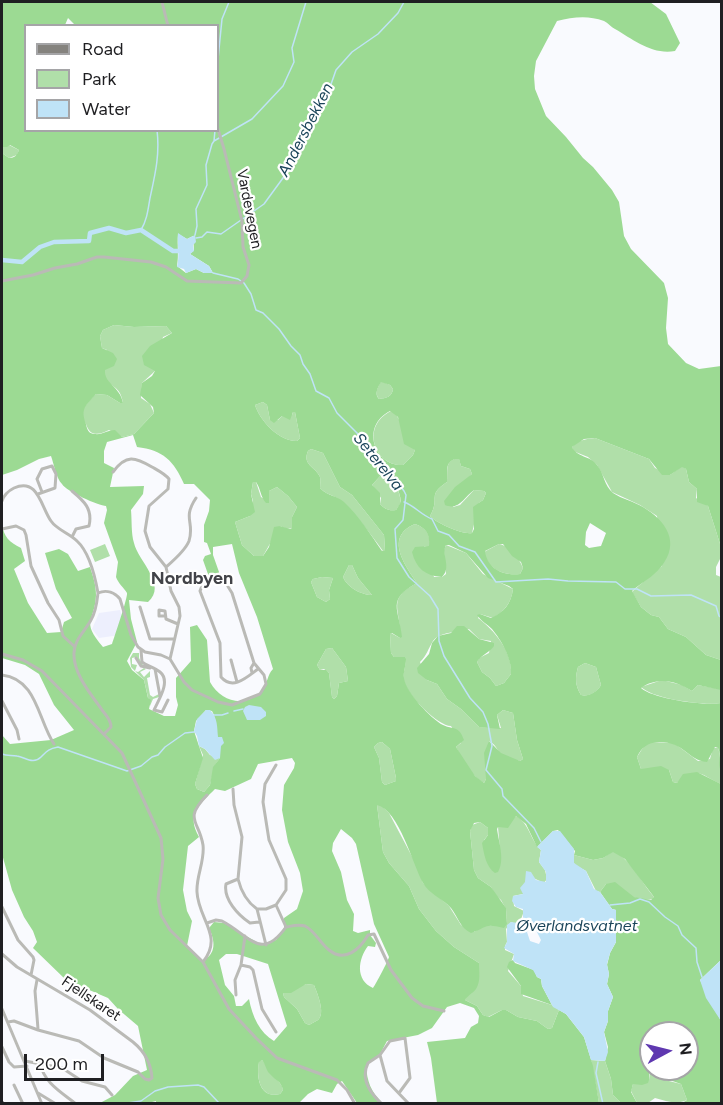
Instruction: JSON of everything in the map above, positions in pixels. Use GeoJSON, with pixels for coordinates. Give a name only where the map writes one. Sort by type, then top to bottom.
{"type":"FeatureCollection","features":[{"type":"Feature","properties":{"kind":"street"},"geometry":{"type":"LineString","coordinates":[[162,2],[168,24]]}},
{"type":"Feature","properties":{"kind":"street","name":"Vardevegen"},"geometry":{"type":"LineString","coordinates":[[2,281],[77,264],[97,257],[147,261],[187,280],[237,284],[241,282],[249,273],[249,265],[243,247],[241,220],[219,132]]}},
{"type":"Feature","properties":{"kind":"street"},"geometry":{"type":"LineString","coordinates":[[113,472],[123,461],[132,459],[142,461],[168,477],[170,483],[168,489],[149,506],[144,531],[150,547],[166,567],[171,591],[180,609],[171,659]]}},
{"type":"Feature","properties":{"kind":"street"},"geometry":{"type":"LineString","coordinates":[[40,493],[55,488],[56,474],[52,466],[42,469],[37,479],[40,493],[52,523],[72,537],[84,551],[98,593],[92,619],[75,647],[75,664],[111,723],[105,733]]}},
{"type":"Feature","properties":{"kind":"street"},"geometry":{"type":"LineString","coordinates":[[2,501],[11,489],[21,486],[31,487],[40,493]]}},
{"type":"Feature","properties":{"kind":"street"},"geometry":{"type":"LineString","coordinates":[[72,492],[86,504],[90,522],[89,526],[76,530],[72,537]]}},
{"type":"Feature","properties":{"kind":"street"},"geometry":{"type":"LineString","coordinates":[[166,567],[182,551],[189,540],[188,513],[196,498]]}},
{"type":"Feature","properties":{"kind":"street"},"geometry":{"type":"LineString","coordinates":[[2,529],[11,525],[24,530],[32,566],[48,603],[59,620],[63,636],[75,647]]}},
{"type":"Feature","properties":{"kind":"street"},"geometry":{"type":"LineString","coordinates":[[141,650],[171,659],[184,682],[192,690],[218,702],[230,705],[254,697],[263,691],[266,681],[264,675],[254,663],[242,619],[227,585],[218,579],[208,580],[200,591],[220,643],[219,672],[223,680],[237,682],[258,669]]}},
{"type":"Feature","properties":{"kind":"street"},"geometry":{"type":"LineString","coordinates":[[98,593],[109,592],[120,599],[133,640],[141,650],[142,662],[154,668],[164,678],[164,685],[154,710],[162,712],[168,700]]}},
{"type":"Feature","properties":{"kind":"street"},"geometry":{"type":"LineString","coordinates":[[140,607],[150,639],[174,639]]}},
{"type":"Feature","properties":{"kind":"street"},"geometry":{"type":"LineString","coordinates":[[165,616],[177,624]]}},
{"type":"Feature","properties":{"kind":"street"},"geometry":{"type":"LineString","coordinates":[[2,654],[23,660],[42,671],[105,733],[127,760],[161,838],[163,859],[158,898],[161,915],[170,930],[203,962],[229,1009],[277,1058],[337,1080],[355,1104]]}},
{"type":"Feature","properties":{"kind":"street"},"geometry":{"type":"LineString","coordinates":[[136,658],[142,667],[154,668]]}},
{"type":"Feature","properties":{"kind":"street"},"geometry":{"type":"LineString","coordinates":[[231,660],[237,682]]}},
{"type":"Feature","properties":{"kind":"street"},"geometry":{"type":"LineString","coordinates":[[252,673],[251,668],[254,663]]}},
{"type":"Feature","properties":{"kind":"street"},"geometry":{"type":"LineString","coordinates":[[154,668],[160,696]]}},
{"type":"Feature","properties":{"kind":"street"},"geometry":{"type":"LineString","coordinates":[[2,675],[13,677],[26,686],[54,744]]}},
{"type":"Feature","properties":{"kind":"street"},"geometry":{"type":"LineString","coordinates":[[2,701],[17,730],[19,739]]}},
{"type":"Feature","properties":{"kind":"street"},"geometry":{"type":"LineString","coordinates":[[257,909],[266,909],[276,905],[286,890],[286,879],[269,840],[263,802],[265,784],[276,765]]}},
{"type":"Feature","properties":{"kind":"street"},"geometry":{"type":"LineString","coordinates":[[233,789],[234,805],[242,837],[238,879],[245,896],[257,909],[266,945]]}},
{"type":"Feature","properties":{"kind":"street"},"geometry":{"type":"LineString","coordinates":[[203,962],[212,946],[197,893],[203,847],[194,818],[198,805],[207,795]]}},
{"type":"Feature","properties":{"kind":"street"},"geometry":{"type":"LineString","coordinates":[[238,879],[226,884],[227,897],[246,920],[250,923],[259,922]]}},
{"type":"Feature","properties":{"kind":"street"},"geometry":{"type":"LineString","coordinates":[[276,905],[286,927]]}},
{"type":"Feature","properties":{"kind":"street"},"geometry":{"type":"LineString","coordinates":[[2,907],[18,940],[33,957],[31,975]]}},
{"type":"Feature","properties":{"kind":"street"},"geometry":{"type":"LineString","coordinates":[[207,923],[222,921],[256,943],[266,945],[278,938],[286,927],[305,926],[328,950],[341,955],[354,952],[368,935],[374,934],[391,970],[412,998],[423,1006],[444,1011]]}},
{"type":"Feature","properties":{"kind":"street"},"geometry":{"type":"LineString","coordinates":[[236,995],[235,980],[245,936]]}},
{"type":"Feature","properties":{"kind":"street","name":"Fjellskaret"},"geometry":{"type":"LineString","coordinates":[[2,954],[8,961],[90,1010],[140,1048],[150,1064],[152,1078],[145,1079],[138,1072],[115,1063],[79,1041],[38,1030]]}},
{"type":"Feature","properties":{"kind":"street"},"geometry":{"type":"LineString","coordinates":[[240,965],[253,970],[262,1009],[276,1032]]}},
{"type":"Feature","properties":{"kind":"street"},"geometry":{"type":"LineString","coordinates":[[8,1022],[14,1021],[38,1030],[35,991],[38,980]]}},
{"type":"Feature","properties":{"kind":"street"},"geometry":{"type":"LineString","coordinates":[[2,1009],[42,1104]]}},
{"type":"Feature","properties":{"kind":"street"},"geometry":{"type":"LineString","coordinates":[[382,1104],[369,1090],[365,1074],[368,1063],[380,1055],[390,1041],[405,1038],[410,1078],[399,1093]]}},
{"type":"Feature","properties":{"kind":"street"},"geometry":{"type":"LineString","coordinates":[[2,1047],[14,1068],[27,1066]]}},
{"type":"Feature","properties":{"kind":"street"},"geometry":{"type":"LineString","coordinates":[[380,1055],[387,1081],[409,1104]]}},
{"type":"Feature","properties":{"kind":"street"},"geometry":{"type":"LineString","coordinates":[[25,1061],[62,1068],[82,1081],[105,1087],[112,1095]]}},
{"type":"Feature","properties":{"kind":"street"},"geometry":{"type":"LineString","coordinates":[[40,1063],[45,1077],[52,1086],[76,1104]]}},
{"type":"Feature","properties":{"kind":"street"},"geometry":{"type":"LineString","coordinates":[[14,1085],[23,1104]]}},
{"type":"Feature","properties":{"kind":"street"},"geometry":{"type":"LineString","coordinates":[[38,1093],[56,1104]]}},
{"type":"Feature","properties":{"kind":"shaded area"},"geometry":{"type":"Polygon","coordinates":[[[120,610],[127,634],[99,638],[92,629],[99,613],[120,610]]]}},
{"type":"Feature","properties":{"kind":"green space"},"geometry":{"type":"Polygon","coordinates":[[[2,2],[650,2],[666,14],[680,43],[675,51],[651,49],[598,19],[581,17],[557,21],[536,61],[534,76],[535,89],[546,116],[612,190],[619,202],[624,236],[631,249],[664,283],[668,298],[666,328],[668,344],[686,363],[699,369],[721,366],[721,547],[708,506],[697,502],[697,489],[689,482],[686,469],[682,467],[670,475],[662,475],[649,459],[595,438],[584,439],[572,447],[577,453],[597,465],[613,493],[651,513],[668,533],[670,549],[667,558],[658,571],[632,591],[641,607],[651,615],[659,617],[668,629],[686,637],[706,655],[721,660],[721,690],[698,685],[692,691],[667,681],[654,682],[641,688],[647,692],[679,701],[721,703],[721,771],[719,751],[715,747],[707,762],[700,761],[675,745],[659,742],[645,746],[637,757],[641,769],[661,766],[669,770],[673,782],[677,783],[683,774],[697,772],[721,784],[721,960],[700,980],[721,1021],[721,1103],[682,1103],[687,1100],[681,1084],[672,1081],[699,1081],[699,1021],[639,1021],[639,1081],[649,1081],[648,1083],[633,1084],[631,1092],[637,1103],[621,1103],[613,1095],[605,1061],[608,1047],[604,1032],[613,997],[607,984],[609,974],[607,965],[616,942],[616,910],[612,909],[600,892],[606,884],[615,882],[634,897],[651,900],[654,897],[625,859],[613,852],[603,858],[593,860],[574,855],[575,851],[558,830],[553,831],[537,847],[526,824],[516,816],[508,828],[498,827],[497,829],[501,862],[498,872],[495,873],[487,864],[482,843],[488,835],[488,828],[480,822],[474,823],[470,831],[474,870],[478,878],[491,887],[506,908],[507,924],[504,928],[486,926],[471,933],[462,925],[451,908],[423,883],[399,827],[385,809],[377,805],[383,852],[389,863],[409,886],[419,909],[436,931],[454,947],[479,963],[478,986],[465,1000],[477,1006],[483,1015],[489,1017],[506,1010],[518,1017],[537,1021],[548,1029],[552,1028],[559,1010],[566,1014],[584,1037],[593,1066],[599,1103],[437,1103],[427,1042],[465,1038],[471,1027],[478,1023],[479,1016],[474,1008],[460,1003],[447,1007],[432,1028],[418,1035],[387,1041],[379,1056],[366,1065],[370,1086],[382,1103],[357,1103],[342,1081],[337,1084],[332,1093],[317,1089],[299,1103],[156,1104],[156,1101],[144,1104],[100,1103],[115,1095],[133,1076],[147,1070],[138,1026],[108,998],[66,980],[33,948],[37,942],[12,890],[2,854],[2,735],[10,744],[51,740],[74,730],[54,705],[39,674],[25,665],[2,658],[2,524],[8,539],[21,548],[25,561],[14,569],[28,603],[47,633],[61,632],[64,622],[72,618],[56,589],[45,553],[59,549],[68,554],[78,571],[90,567],[96,595],[90,626],[103,647],[112,644],[127,593],[116,577],[118,562],[104,523],[106,506],[83,498],[65,487],[58,478],[51,456],[2,475],[2,153],[11,158],[16,156],[19,150],[10,145],[2,147],[2,2]],[[178,234],[177,266],[186,273],[196,269],[204,273],[213,273],[209,266],[190,254],[194,250],[193,236],[187,239],[178,234]],[[114,325],[103,330],[100,336],[102,348],[113,353],[117,359],[114,366],[105,370],[105,375],[119,393],[123,403],[107,395],[96,394],[84,411],[87,428],[95,434],[115,430],[122,437],[134,434],[154,413],[153,407],[140,395],[142,383],[155,371],[144,365],[142,356],[150,346],[172,333],[166,326],[114,325]],[[381,382],[377,390],[379,399],[390,395],[393,389],[390,385],[381,382]],[[263,402],[255,405],[261,418],[278,434],[291,440],[297,441],[300,438],[295,412],[290,420],[282,416],[274,423],[270,420],[267,405],[263,402]],[[390,411],[375,426],[373,436],[379,453],[393,464],[403,465],[415,450],[404,444],[398,417],[390,411]],[[133,435],[107,442],[104,463],[114,468],[110,487],[144,486],[143,494],[131,510],[132,535],[155,588],[148,602],[129,600],[137,642],[127,661],[132,670],[144,680],[148,698],[151,700],[149,709],[164,716],[175,716],[178,705],[176,678],[191,661],[190,627],[197,625],[207,640],[210,682],[215,689],[234,701],[249,700],[256,696],[264,687],[273,669],[257,617],[239,573],[232,544],[213,547],[213,555],[219,572],[217,577],[209,577],[203,560],[205,556],[211,554],[207,543],[204,542],[204,525],[210,500],[194,484],[184,484],[172,463],[161,454],[137,447],[133,435]],[[311,449],[307,456],[308,462],[320,477],[320,488],[344,502],[360,519],[382,551],[385,550],[384,535],[352,495],[340,487],[323,453],[311,449]],[[459,459],[452,461],[447,468],[447,482],[435,494],[430,516],[450,528],[472,533],[474,529],[473,507],[483,500],[486,493],[474,490],[458,505],[445,505],[444,501],[455,487],[472,474],[470,469],[461,466],[459,459]],[[382,474],[372,485],[380,493],[380,504],[387,509],[396,510],[401,502],[396,485],[382,474]],[[253,482],[251,494],[255,512],[235,522],[242,545],[254,556],[263,556],[269,547],[274,527],[292,528],[292,517],[297,507],[277,487],[269,491],[269,503],[266,503],[256,482],[253,482]],[[590,523],[586,532],[585,545],[589,548],[601,546],[606,533],[590,523]],[[415,524],[401,536],[400,552],[417,583],[407,589],[398,600],[397,612],[402,637],[390,634],[391,653],[394,657],[405,657],[405,684],[419,704],[438,722],[460,732],[464,740],[456,747],[475,776],[484,783],[486,779],[484,753],[489,741],[501,753],[520,761],[523,759],[517,740],[513,713],[503,710],[497,715],[500,729],[479,727],[447,699],[437,684],[418,673],[417,668],[429,654],[432,643],[438,636],[451,633],[457,626],[464,626],[479,639],[494,643],[494,646],[477,662],[482,672],[496,686],[504,683],[511,674],[508,656],[492,629],[477,615],[491,618],[500,613],[509,603],[513,589],[488,578],[466,553],[449,545],[446,545],[445,549],[446,569],[442,577],[426,573],[416,563],[412,552],[415,547],[429,546],[427,532],[415,524]],[[503,544],[485,551],[493,567],[508,574],[520,574],[523,568],[521,562],[512,556],[503,544]],[[349,565],[343,577],[355,590],[372,595],[358,578],[352,565],[349,565]],[[333,578],[313,579],[311,582],[317,597],[326,602],[330,599],[329,590],[333,578]],[[332,648],[326,649],[317,665],[320,670],[326,670],[329,673],[334,699],[337,696],[339,683],[348,681],[346,667],[332,648]],[[585,663],[578,667],[576,678],[581,695],[592,693],[601,685],[596,667],[585,663]],[[206,710],[196,721],[194,731],[203,758],[195,784],[197,789],[204,792],[210,785],[213,767],[220,758],[212,711],[206,710]],[[382,742],[374,747],[379,758],[382,782],[385,785],[396,781],[390,749],[382,742]],[[292,758],[258,764],[251,779],[225,791],[215,789],[199,805],[194,816],[195,829],[199,837],[188,846],[183,890],[187,911],[192,921],[187,946],[202,961],[212,951],[213,938],[209,928],[214,922],[224,923],[260,944],[276,940],[284,928],[284,918],[297,909],[303,891],[300,873],[288,842],[282,810],[284,785],[295,763],[292,758]],[[341,829],[333,843],[332,851],[341,872],[347,900],[354,914],[353,931],[358,933],[370,930],[370,935],[376,943],[375,947],[368,946],[360,963],[363,980],[373,988],[389,957],[374,924],[356,844],[341,829]],[[226,954],[219,960],[225,985],[234,996],[236,1006],[242,1006],[249,999],[257,1023],[274,1041],[287,1026],[268,964],[237,954],[226,954]],[[306,984],[291,993],[283,993],[284,997],[297,1009],[305,1023],[309,1025],[318,1020],[321,1008],[314,985],[306,984]],[[262,1060],[259,1062],[258,1074],[261,1086],[268,1093],[280,1094],[283,1090],[281,1085],[269,1073],[262,1060]]]}},
{"type":"Feature","properties":{"kind":"green space"},"geometry":{"type":"Polygon","coordinates":[[[9,145],[19,150],[17,155],[9,158],[2,153],[2,147],[9,145]]]}},
{"type":"Feature","properties":{"kind":"green space"},"geometry":{"type":"Polygon","coordinates":[[[114,325],[166,326],[172,333],[163,337],[155,371],[142,383],[141,398],[150,404],[154,413],[134,434],[122,437],[109,430],[98,434],[92,433],[82,415],[85,406],[96,394],[107,395],[123,403],[118,390],[105,377],[107,350],[102,348],[100,336],[103,330],[114,325]]]}},
{"type":"Feature","properties":{"kind":"green space"},"geometry":{"type":"Polygon","coordinates":[[[381,381],[393,389],[386,398],[379,399],[377,392],[381,381]]]}},
{"type":"Feature","properties":{"kind":"green space"},"geometry":{"type":"Polygon","coordinates":[[[263,402],[267,405],[270,420],[278,420],[282,416],[292,415],[295,412],[300,438],[297,441],[284,438],[266,424],[255,405],[263,402]]]}},
{"type":"Feature","properties":{"kind":"green space"},"geometry":{"type":"Polygon","coordinates":[[[391,411],[396,414],[415,450],[403,465],[385,460],[375,445],[376,426],[381,418],[391,411]]]}},
{"type":"Feature","properties":{"kind":"green space"},"geometry":{"type":"Polygon","coordinates":[[[595,438],[649,459],[655,468],[670,475],[682,466],[686,469],[689,482],[697,489],[696,498],[708,506],[721,547],[716,575],[721,577],[721,660],[706,655],[686,637],[668,629],[659,617],[651,615],[641,607],[632,592],[662,566],[657,516],[612,492],[597,465],[588,457],[573,451],[572,447],[577,443],[595,438]]]}},
{"type":"Feature","properties":{"kind":"green space"},"geometry":{"type":"Polygon","coordinates":[[[311,449],[323,453],[340,487],[352,495],[384,535],[385,550],[383,551],[345,505],[320,488],[320,477],[307,459],[308,451],[311,449]]]}},
{"type":"Feature","properties":{"kind":"green space"},"geometry":{"type":"Polygon","coordinates":[[[459,458],[461,466],[470,469],[472,474],[453,507],[460,505],[474,490],[486,493],[479,503],[472,533],[450,528],[430,516],[435,494],[447,482],[449,463],[459,458]]]}},
{"type":"Feature","properties":{"kind":"green space"},"geometry":{"type":"Polygon","coordinates":[[[382,474],[393,482],[398,490],[401,503],[396,510],[387,509],[380,504],[381,498],[372,485],[382,474]]]}},
{"type":"Feature","properties":{"kind":"green space"},"geometry":{"type":"Polygon","coordinates":[[[253,482],[256,482],[261,497],[269,502],[269,491],[277,487],[297,507],[292,517],[292,528],[287,529],[280,526],[263,556],[254,556],[242,545],[235,522],[250,516],[253,482]]]}},
{"type":"Feature","properties":{"kind":"green space"},"geometry":{"type":"Polygon","coordinates":[[[415,524],[422,527],[428,535],[429,547],[424,546],[434,577],[442,577],[446,574],[444,550],[446,545],[466,553],[483,574],[513,589],[509,603],[500,613],[493,618],[480,614],[478,618],[496,635],[506,650],[511,674],[504,683],[496,686],[482,672],[477,662],[479,658],[489,653],[491,641],[479,639],[469,629],[436,638],[420,662],[427,680],[437,684],[447,699],[479,727],[501,728],[497,715],[503,710],[513,713],[517,740],[523,759],[520,761],[504,756],[489,741],[484,783],[471,772],[461,757],[456,747],[461,743],[451,726],[445,725],[431,715],[406,687],[405,657],[394,657],[391,653],[390,634],[400,638],[398,600],[401,594],[417,583],[403,560],[399,544],[401,536],[415,524]]]}},
{"type":"Feature","properties":{"kind":"green space"},"geometry":{"type":"Polygon","coordinates":[[[105,544],[110,556],[95,562],[90,550],[105,544]]]}},
{"type":"Feature","properties":{"kind":"green space"},"geometry":{"type":"Polygon","coordinates":[[[499,544],[510,550],[519,561],[523,568],[520,574],[502,572],[489,563],[484,552],[499,544]]]}},
{"type":"Feature","properties":{"kind":"green space"},"geometry":{"type":"Polygon","coordinates":[[[349,565],[352,565],[358,578],[372,595],[355,590],[345,581],[343,577],[349,565]]]}},
{"type":"Feature","properties":{"kind":"green space"},"geometry":{"type":"Polygon","coordinates":[[[333,578],[329,590],[330,599],[326,602],[317,597],[311,582],[313,579],[333,578]]]}},
{"type":"Feature","properties":{"kind":"green space"},"geometry":{"type":"Polygon","coordinates":[[[332,648],[346,667],[348,681],[339,683],[337,696],[334,699],[329,673],[324,669],[320,670],[317,665],[326,649],[332,648]]]}},
{"type":"Feature","properties":{"kind":"green space"},"geometry":{"type":"Polygon","coordinates":[[[133,653],[139,653],[143,665],[136,657],[132,658],[132,664],[137,665],[135,671],[131,667],[130,658],[133,653]]]}},
{"type":"Feature","properties":{"kind":"green space"},"geometry":{"type":"Polygon","coordinates":[[[585,663],[596,667],[601,685],[593,693],[581,695],[576,678],[578,667],[585,663]]]}},
{"type":"Feature","properties":{"kind":"green space"},"geometry":{"type":"Polygon","coordinates":[[[144,668],[146,669],[140,672],[144,677],[150,671],[150,677],[147,678],[150,695],[153,697],[159,694],[150,706],[144,680],[135,671],[138,672],[144,668]]]}},
{"type":"Feature","properties":{"kind":"green space"},"geometry":{"type":"Polygon","coordinates":[[[662,680],[682,685],[692,691],[698,685],[720,689],[721,703],[680,701],[656,695],[641,687],[662,680]]]}},
{"type":"Feature","properties":{"kind":"green space"},"geometry":{"type":"Polygon","coordinates":[[[382,742],[390,749],[396,778],[396,781],[385,785],[382,782],[379,758],[374,747],[382,742]]]}},
{"type":"Feature","properties":{"kind":"green space"},"geometry":{"type":"Polygon","coordinates":[[[650,742],[674,743],[698,761],[710,759],[713,748],[718,748],[721,784],[699,773],[690,774],[677,783],[673,782],[669,770],[641,769],[637,757],[644,746],[650,742]]]}},
{"type":"Feature","properties":{"kind":"green space"},"geometry":{"type":"Polygon","coordinates":[[[199,746],[210,755],[220,758],[215,765],[210,785],[204,792],[197,789],[195,784],[203,755],[199,746]]]}},
{"type":"Feature","properties":{"kind":"green space"},"geometry":{"type":"Polygon","coordinates":[[[377,805],[381,805],[389,813],[416,864],[423,883],[449,906],[461,925],[474,932],[483,926],[507,924],[506,909],[501,900],[491,887],[478,878],[474,870],[470,831],[472,825],[480,822],[488,828],[488,835],[484,840],[501,862],[498,827],[502,827],[516,816],[521,819],[541,850],[539,862],[545,870],[547,879],[544,883],[527,875],[523,894],[513,896],[514,906],[524,911],[520,922],[516,924],[511,922],[506,929],[505,950],[514,954],[508,971],[521,986],[523,996],[552,1005],[559,1010],[552,1028],[548,1029],[537,1021],[518,1017],[506,1010],[488,1017],[483,1015],[477,1006],[465,1000],[470,994],[479,963],[454,947],[436,931],[419,909],[409,886],[389,863],[383,852],[377,805]]]}},
{"type":"Feature","properties":{"kind":"green space"},"geometry":{"type":"Polygon","coordinates":[[[613,851],[631,866],[654,897],[653,899],[635,898],[606,884],[600,892],[596,891],[586,871],[575,865],[573,861],[574,855],[593,860],[603,858],[613,851]]]}},
{"type":"Feature","properties":{"kind":"green space"},"geometry":{"type":"Polygon","coordinates":[[[513,960],[515,963],[534,970],[537,977],[541,979],[542,986],[552,1005],[521,994],[521,986],[507,967],[513,960]]]}},
{"type":"Feature","properties":{"kind":"green space"},"geometry":{"type":"Polygon","coordinates":[[[306,984],[314,985],[321,1008],[318,1020],[309,1025],[305,1023],[297,1009],[284,997],[283,993],[306,984]]]}},
{"type":"Feature","properties":{"kind":"green space"},"geometry":{"type":"Polygon","coordinates":[[[262,1060],[282,1086],[283,1090],[280,1094],[268,1093],[261,1086],[258,1068],[259,1061],[262,1060]]]}},
{"type":"Feature","properties":{"kind":"green space"},"geometry":{"type":"Polygon","coordinates":[[[591,1060],[605,1061],[613,1095],[621,1103],[599,1103],[591,1060]]]}},
{"type":"Feature","properties":{"kind":"green space"},"geometry":{"type":"Polygon","coordinates":[[[645,1081],[669,1081],[681,1084],[687,1100],[675,1102],[655,1098],[648,1103],[637,1103],[631,1091],[633,1084],[645,1081]]]}},
{"type":"Feature","properties":{"kind":"water"},"geometry":{"type":"Polygon","coordinates":[[[178,233],[187,239],[195,235],[194,251],[190,254],[209,266],[213,273],[204,273],[196,269],[186,273],[184,269],[177,267],[178,233]]]}},
{"type":"Feature","properties":{"kind":"water"},"geometry":{"type":"Polygon","coordinates":[[[249,705],[261,707],[266,712],[266,716],[260,720],[247,720],[243,711],[249,705]]]}},
{"type":"Feature","properties":{"kind":"water"},"geometry":{"type":"Polygon","coordinates":[[[206,710],[210,710],[214,716],[218,737],[222,737],[224,743],[221,746],[220,758],[215,760],[199,746],[194,731],[197,719],[206,710]]]}},
{"type":"Feature","properties":{"kind":"water","name":"Øverlandsvatnet"},"geometry":{"type":"Polygon","coordinates":[[[553,831],[560,831],[574,849],[574,863],[586,871],[594,889],[600,892],[612,909],[616,910],[616,942],[607,964],[609,974],[607,984],[613,997],[604,1032],[608,1052],[605,1061],[591,1060],[584,1037],[566,1014],[553,1007],[542,986],[541,979],[533,970],[513,961],[514,954],[504,948],[507,942],[507,925],[511,922],[518,923],[523,918],[523,909],[516,907],[512,901],[513,896],[523,894],[520,888],[525,882],[526,871],[531,872],[536,880],[546,882],[546,872],[539,862],[541,850],[537,847],[553,831]],[[529,928],[527,932],[530,941],[539,944],[541,940],[536,930],[529,928]]]}},
{"type":"Feature","properties":{"kind":"water"},"geometry":{"type":"Polygon","coordinates":[[[721,960],[721,1021],[706,998],[700,980],[721,960]]]}},
{"type":"Feature","properties":{"kind":"waterway"},"geometry":{"type":"LineString","coordinates":[[219,49],[222,19],[229,2]]}},
{"type":"Feature","properties":{"kind":"waterway"},"geometry":{"type":"LineString","coordinates":[[195,235],[196,209],[207,185],[206,165],[212,144],[252,119],[283,86],[294,62],[292,48],[306,2]]}},
{"type":"Feature","properties":{"kind":"waterway","name":"Andersbekken"},"geometry":{"type":"LineString","coordinates":[[196,238],[202,237],[207,232],[221,234],[264,204],[291,167],[313,124],[318,107],[329,90],[336,70],[352,52],[378,34],[398,13],[404,2]]}},
{"type":"Feature","properties":{"kind":"waterway"},"geometry":{"type":"LineString","coordinates":[[141,230],[147,215],[155,173],[157,132]]}},
{"type":"Feature","properties":{"kind":"waterway"},"geometry":{"type":"LineString","coordinates":[[214,141],[215,132]]}},
{"type":"Feature","properties":{"kind":"waterway"},"geometry":{"type":"LineString","coordinates":[[2,260],[22,262],[40,247],[54,242],[89,241],[90,233],[109,228],[126,233],[141,230],[173,251],[178,251]]}},
{"type":"Feature","properties":{"kind":"waterway","name":"Seterelva"},"geometry":{"type":"LineString","coordinates":[[213,273],[238,279],[244,283],[251,294],[256,310],[263,313],[279,329],[300,355],[316,391],[329,398],[337,413],[357,433],[369,452],[383,463],[404,491],[406,495],[403,520],[395,529],[397,558],[409,577],[430,596],[438,609],[439,641],[444,656],[470,698],[483,712],[492,746],[486,770],[502,789],[503,796],[534,828],[541,842]]}},
{"type":"Feature","properties":{"kind":"waterway"},"geometry":{"type":"LineString","coordinates":[[404,502],[432,519],[438,531],[449,535],[459,546],[475,552],[496,582],[548,579],[616,582],[625,589],[637,589],[651,596],[691,595],[716,606],[722,618]]}},
{"type":"Feature","properties":{"kind":"waterway"},"geometry":{"type":"LineString","coordinates":[[234,711],[243,709]]}},
{"type":"Feature","properties":{"kind":"waterway"},"geometry":{"type":"LineString","coordinates":[[214,715],[228,713]]}},
{"type":"Feature","properties":{"kind":"waterway"},"geometry":{"type":"LineString","coordinates":[[2,754],[35,760],[48,750],[58,747],[127,771],[141,766],[158,755],[185,733],[194,732]]}},
{"type":"Feature","properties":{"kind":"waterway"},"geometry":{"type":"LineString","coordinates":[[610,905],[630,903],[640,899],[649,902],[678,926],[682,935],[696,948],[697,962],[702,977]]}},
{"type":"Feature","properties":{"kind":"waterway"},"geometry":{"type":"LineString","coordinates":[[598,1062],[596,1073],[603,1104]]}},
{"type":"Feature","properties":{"kind":"waterway"},"geometry":{"type":"LineString","coordinates":[[121,1104],[141,1101],[155,1091],[168,1087],[198,1085],[204,1087],[220,1104]]}},
{"type":"Feature","properties":{"kind":"district","name":"Nordbyen"},"geometry":{"type":"Point","coordinates":[192,579]}}]}
